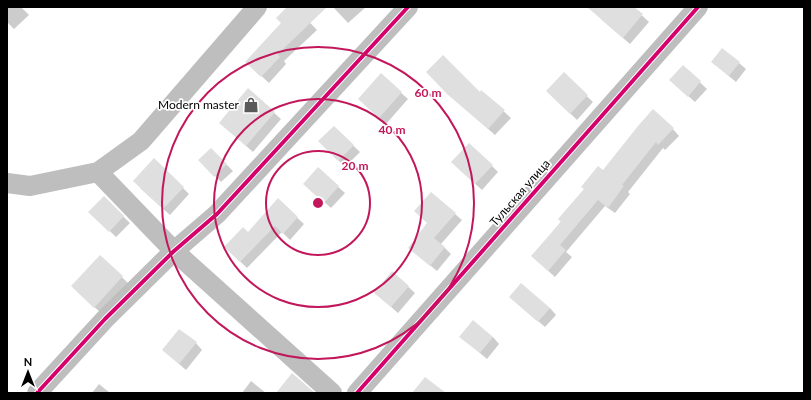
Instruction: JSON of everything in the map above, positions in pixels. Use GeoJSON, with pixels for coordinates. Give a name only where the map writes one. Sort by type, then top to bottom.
{"type":"FeatureCollection","features":[{"type":"Feature","properties":{"kind":"street"},"geometry":{"type":"LineString","coordinates":[[7,182],[30,186],[98,172],[141,141],[257,7]]}},
{"type":"Feature","properties":{"kind":"street"},"geometry":{"type":"LineString","coordinates":[[37,393],[105,319],[174,251],[217,214],[408,7]]}},
{"type":"Feature","properties":{"kind":"street","name":"Тульская улица"},"geometry":{"type":"LineString","coordinates":[[357,393],[698,7]]}},
{"type":"Feature","properties":{"kind":"street"},"geometry":{"type":"LineString","coordinates":[[98,172],[174,251],[332,393]]}},
{"type":"Feature","properties":{"kind":"building"},"geometry":{"type":"Polygon","coordinates":[[[287,7],[327,7],[278,54],[280,57],[261,77],[245,62],[281,23],[276,18],[287,7]]]}},
{"type":"Feature","properties":{"kind":"building"},"geometry":{"type":"Polygon","coordinates":[[[587,7],[634,7],[643,14],[623,38],[587,7]]]}},
{"type":"Feature","properties":{"kind":"building"},"geometry":{"type":"Polygon","coordinates":[[[722,48],[740,62],[729,76],[711,62],[722,48]]]}},
{"type":"Feature","properties":{"kind":"building"},"geometry":{"type":"Polygon","coordinates":[[[443,55],[480,92],[481,90],[505,110],[488,129],[447,94],[426,72],[443,55]]]}},
{"type":"Feature","properties":{"kind":"building"},"geometry":{"type":"Polygon","coordinates":[[[683,65],[701,81],[688,97],[669,80],[683,65]]]}},
{"type":"Feature","properties":{"kind":"building"},"geometry":{"type":"Polygon","coordinates":[[[564,72],[588,95],[570,114],[546,91],[564,72]]]}},
{"type":"Feature","properties":{"kind":"building"},"geometry":{"type":"Polygon","coordinates":[[[381,73],[402,92],[379,118],[358,99],[381,73]]]}},
{"type":"Feature","properties":{"kind":"building"},"geometry":{"type":"Polygon","coordinates":[[[248,88],[275,112],[246,146],[219,123],[248,88]]]}},
{"type":"Feature","properties":{"kind":"building"},"geometry":{"type":"Polygon","coordinates":[[[653,109],[674,128],[658,145],[656,142],[622,185],[624,186],[608,208],[598,200],[560,245],[566,250],[548,271],[531,256],[561,222],[558,219],[584,189],[581,187],[598,166],[603,170],[653,109]]]}},
{"type":"Feature","properties":{"kind":"building"},"geometry":{"type":"Polygon","coordinates":[[[334,126],[354,145],[338,161],[318,141],[334,126]]]}},
{"type":"Feature","properties":{"kind":"building"},"geometry":{"type":"Polygon","coordinates":[[[469,143],[493,165],[475,184],[451,162],[469,143]]]}},
{"type":"Feature","properties":{"kind":"building"},"geometry":{"type":"Polygon","coordinates":[[[211,148],[227,164],[214,177],[198,160],[211,148]]]}},
{"type":"Feature","properties":{"kind":"building"},"geometry":{"type":"Polygon","coordinates":[[[154,158],[184,187],[163,209],[133,181],[154,158]]]}},
{"type":"Feature","properties":{"kind":"building"},"geometry":{"type":"Polygon","coordinates":[[[318,167],[339,186],[324,203],[303,184],[318,167]]]}},
{"type":"Feature","properties":{"kind":"building"},"geometry":{"type":"Polygon","coordinates":[[[431,192],[456,213],[434,238],[445,247],[430,266],[408,248],[427,223],[414,211],[431,192]]]}},
{"type":"Feature","properties":{"kind":"building"},"geometry":{"type":"Polygon","coordinates":[[[104,196],[124,216],[109,232],[88,212],[104,196]]]}},
{"type":"Feature","properties":{"kind":"building"},"geometry":{"type":"Polygon","coordinates":[[[278,198],[298,217],[283,234],[275,226],[240,262],[224,247],[243,227],[248,232],[278,198]]]}},
{"type":"Feature","properties":{"kind":"building"},"geometry":{"type":"Polygon","coordinates":[[[100,255],[123,276],[94,308],[71,286],[100,255]]]}},
{"type":"Feature","properties":{"kind":"building"},"geometry":{"type":"Polygon","coordinates":[[[392,271],[409,286],[391,307],[374,293],[392,271]]]}},
{"type":"Feature","properties":{"kind":"building"},"geometry":{"type":"Polygon","coordinates":[[[521,283],[550,308],[538,322],[509,297],[521,283]]]}},
{"type":"Feature","properties":{"kind":"building"},"geometry":{"type":"Polygon","coordinates":[[[473,320],[493,337],[480,353],[459,337],[473,320]]]}},
{"type":"Feature","properties":{"kind":"building"},"geometry":{"type":"Polygon","coordinates":[[[179,329],[197,342],[179,364],[162,350],[179,329]]]}},
{"type":"Feature","properties":{"kind":"building"},"geometry":{"type":"Polygon","coordinates":[[[292,373],[315,393],[276,393],[292,373]]]}},
{"type":"Feature","properties":{"kind":"building"},"geometry":{"type":"Polygon","coordinates":[[[425,377],[446,393],[412,393],[425,377]]]}},
{"type":"Feature","properties":{"kind":"cycle path"},"geometry":{"type":"LineString","coordinates":[[37,393],[105,319],[174,251],[217,214],[408,7]]}},
{"type":"Feature","properties":{"kind":"cycle path"},"geometry":{"type":"LineString","coordinates":[[357,393],[698,7]]}},
{"type":"Feature","properties":{"kind":"place","name":"Modern master"},"geometry":{"type":"Point","coordinates":[251,105]}}]}
